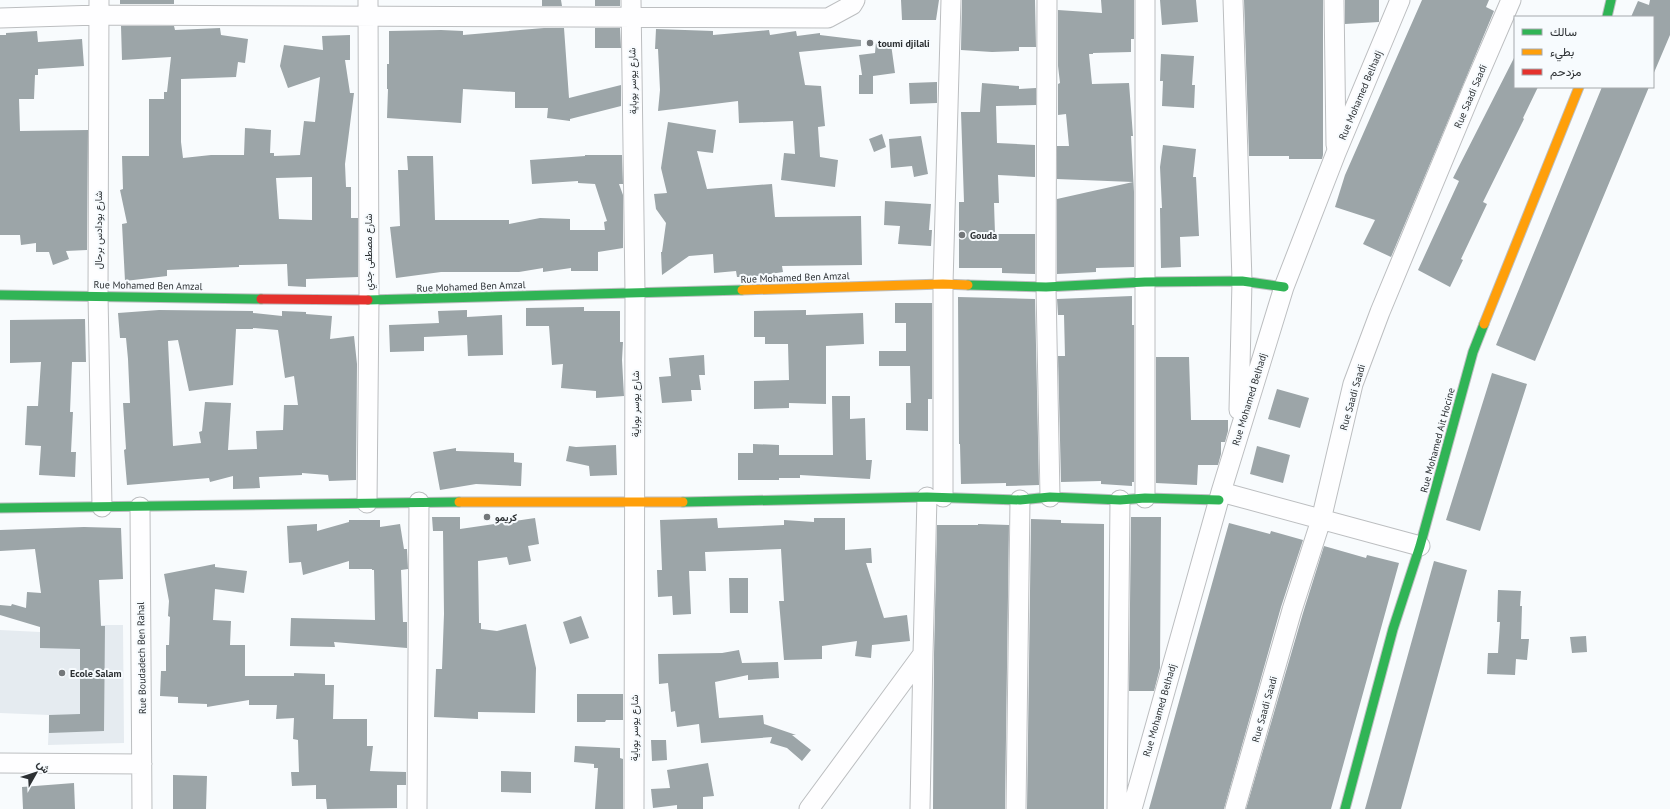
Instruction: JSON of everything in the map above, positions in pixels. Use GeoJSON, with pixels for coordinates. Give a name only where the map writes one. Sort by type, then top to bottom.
{"type":"FeatureCollection","features":[{"type":"Feature","properties":{"kind":"street"},"geometry":{"type":"LineString","coordinates":[[0,18],[99,7],[631,8],[828,18],[852,5],[855,0]]}},
{"type":"Feature","properties":{"kind":"street"},"geometry":{"type":"LineString","coordinates":[[920,809],[923,654],[935,497],[952,0]]}},
{"type":"Feature","properties":{"kind":"street"},"geometry":{"type":"LineString","coordinates":[[1047,0],[1046,287],[1050,497]]}},
{"type":"Feature","properties":{"kind":"street"},"geometry":{"type":"LineString","coordinates":[[1145,0],[1145,498]]}},
{"type":"Feature","properties":{"kind":"street"},"geometry":{"type":"LineString","coordinates":[[1233,0],[1242,281],[1238,433]]}},
{"type":"Feature","properties":{"kind":"street"},"geometry":{"type":"LineString","coordinates":[[1334,0],[1336,153]]}},
{"type":"Feature","properties":{"kind":"street","name":"Rue Mohamed Belhadj"},"geometry":{"type":"LineString","coordinates":[[1132,809],[1238,433],[1284,287],[1336,153],[1400,0]]}},
{"type":"Feature","properties":{"kind":"street","name":"Rue Saadi Saadi"},"geometry":{"type":"LineString","coordinates":[[1235,809],[1292,610],[1321,520],[1353,384],[1386,297],[1511,0]]}},
{"type":"Feature","properties":{"kind":"street"},"geometry":{"type":"LineString","coordinates":[[1607,16],[1611,0]]}},
{"type":"Feature","properties":{"kind":"street","name":"شارع بودادس برحال"},"geometry":{"type":"LineString","coordinates":[[99,7],[98,295],[102,507]]}},
{"type":"Feature","properties":{"kind":"street","name":"شارع مصطفى جدي"},"geometry":{"type":"LineString","coordinates":[[367,503],[369,300],[368,8]]}},
{"type":"Feature","properties":{"kind":"street","name":"شارع يوسر بوباية"},"geometry":{"type":"LineString","coordinates":[[631,8],[635,292],[634,809]]}},
{"type":"Feature","properties":{"kind":"street","name":"Rue Mohamed Ait Hocine"},"geometry":{"type":"LineString","coordinates":[[1345,809],[1393,629],[1420,546],[1473,352],[1579,88]]}},
{"type":"Feature","properties":{"kind":"street","name":"Rue Mohamed Ben Amzal"},"geometry":{"type":"LineString","coordinates":[[0,294],[369,300],[943,284],[1046,287],[1145,282],[1242,281],[1284,287]]}},
{"type":"Feature","properties":{"kind":"street"},"geometry":{"type":"LineString","coordinates":[[0,508],[419,502],[635,503],[935,497],[1020,500],[1050,497],[1120,500],[1220,496],[1321,520],[1420,546]]}},
{"type":"Feature","properties":{"kind":"street"},"geometry":{"type":"LineString","coordinates":[[1016,809],[1020,500]]}},
{"type":"Feature","properties":{"kind":"street"},"geometry":{"type":"LineString","coordinates":[[1117,809],[1120,500]]}},
{"type":"Feature","properties":{"kind":"street"},"geometry":{"type":"LineString","coordinates":[[417,809],[419,502]]}},
{"type":"Feature","properties":{"kind":"street","name":"Rue Boudadech Ben Rahal"},"geometry":{"type":"LineString","coordinates":[[140,507],[142,809]]}},
{"type":"Feature","properties":{"kind":"street"},"geometry":{"type":"LineString","coordinates":[[816,804],[923,654]]}},
{"type":"Feature","properties":{"kind":"street"},"geometry":{"type":"LineString","coordinates":[[0,763],[142,764]]}},
{"type":"Feature","properties":{"kind":"shaded area","name":"Ecole Salam"},"geometry":{"type":"Polygon","coordinates":[[[40,625],[123,625],[124,743],[48,745],[49,715],[0,713],[0,630],[40,632],[40,625]]]}},
{"type":"Feature","properties":{"kind":"building"},"geometry":{"type":"Polygon","coordinates":[[[120,0],[174,0],[174,4],[120,4],[120,0]]]}},
{"type":"Feature","properties":{"kind":"building"},"geometry":{"type":"Polygon","coordinates":[[[542,0],[561,0],[562,6],[542,6],[542,0]]]}},
{"type":"Feature","properties":{"kind":"building"},"geometry":{"type":"Polygon","coordinates":[[[595,0],[620,0],[620,6],[595,6],[595,0]]]}},
{"type":"Feature","properties":{"kind":"building"},"geometry":{"type":"Polygon","coordinates":[[[901,0],[939,0],[936,20],[902,20],[901,0]]]}},
{"type":"Feature","properties":{"kind":"building"},"geometry":{"type":"Polygon","coordinates":[[[962,0],[1035,0],[1036,47],[1019,47],[1019,51],[992,52],[961,50],[962,0]]]}},
{"type":"Feature","properties":{"kind":"building"},"geometry":{"type":"Polygon","coordinates":[[[1101,0],[1134,0],[1134,39],[1131,39],[1131,52],[1089,54],[1092,84],[1129,83],[1133,136],[1131,136],[1134,192],[1134,267],[1096,268],[1096,272],[1057,274],[1057,199],[1133,182],[1057,179],[1057,146],[1069,146],[1066,114],[1058,115],[1058,84],[1060,83],[1058,66],[1058,10],[1102,13],[1101,0]]]}},
{"type":"Feature","properties":{"kind":"building"},"geometry":{"type":"Polygon","coordinates":[[[1160,0],[1196,0],[1198,22],[1162,25],[1160,0]]]}},
{"type":"Feature","properties":{"kind":"building"},"geometry":{"type":"Polygon","coordinates":[[[1244,0],[1323,0],[1322,159],[1289,159],[1289,156],[1249,156],[1244,0]]]}},
{"type":"Feature","properties":{"kind":"building"},"geometry":{"type":"Polygon","coordinates":[[[1345,0],[1379,0],[1379,22],[1345,24],[1345,0]]]}},
{"type":"Feature","properties":{"kind":"building"},"geometry":{"type":"Polygon","coordinates":[[[1422,0],[1489,0],[1486,7],[1494,11],[1391,257],[1363,244],[1375,220],[1335,207],[1345,175],[1422,0]]]}},
{"type":"Feature","properties":{"kind":"building"},"geometry":{"type":"Polygon","coordinates":[[[1650,0],[1670,0],[1670,35],[1654,73],[1654,16],[1631,16],[1638,1],[1649,5],[1650,0]]]}},
{"type":"Feature","properties":{"kind":"building"},"geometry":{"type":"Polygon","coordinates":[[[121,26],[174,26],[175,30],[220,28],[221,35],[248,39],[245,63],[238,62],[236,77],[181,79],[181,142],[183,158],[211,155],[244,155],[245,128],[271,130],[270,153],[274,153],[274,156],[300,155],[304,121],[315,122],[320,77],[288,88],[280,66],[284,45],[323,50],[322,36],[350,35],[350,60],[345,60],[350,93],[354,93],[345,164],[346,187],[351,187],[351,218],[358,218],[358,277],[306,279],[306,287],[288,286],[287,264],[239,265],[239,267],[167,270],[167,276],[125,281],[122,224],[127,223],[120,190],[123,189],[122,156],[149,156],[149,99],[164,99],[164,92],[167,92],[171,57],[122,60],[121,26]],[[312,177],[276,178],[279,219],[312,220],[312,177]]]}},
{"type":"Feature","properties":{"kind":"building"},"geometry":{"type":"Polygon","coordinates":[[[544,28],[564,28],[569,98],[621,85],[621,106],[570,119],[570,121],[547,118],[548,108],[515,108],[515,92],[463,89],[461,123],[387,118],[387,64],[389,64],[389,31],[463,31],[463,35],[544,28]]]}},
{"type":"Feature","properties":{"kind":"building"},"geometry":{"type":"Polygon","coordinates":[[[595,28],[620,28],[621,48],[595,48],[595,28]]]}},
{"type":"Feature","properties":{"kind":"building"},"geometry":{"type":"Polygon","coordinates":[[[656,29],[713,31],[713,35],[769,30],[770,35],[796,31],[797,36],[820,33],[820,35],[861,40],[861,46],[799,52],[805,85],[821,86],[825,126],[818,127],[820,157],[838,160],[835,187],[781,180],[784,153],[795,154],[793,121],[739,123],[738,101],[658,111],[660,90],[658,49],[655,49],[656,29]]]}},
{"type":"Feature","properties":{"kind":"building"},"geometry":{"type":"Polygon","coordinates":[[[37,31],[38,42],[82,39],[84,66],[38,69],[38,75],[35,75],[34,99],[19,99],[20,131],[88,130],[87,250],[66,251],[69,259],[53,265],[49,252],[36,252],[36,243],[21,245],[20,235],[0,235],[0,35],[6,35],[6,33],[37,31]]]}},
{"type":"Feature","properties":{"kind":"building"},"geometry":{"type":"Polygon","coordinates":[[[876,42],[891,44],[895,73],[873,76],[873,94],[859,94],[859,75],[862,75],[859,55],[875,53],[876,42]]]}},
{"type":"Feature","properties":{"kind":"building"},"geometry":{"type":"Polygon","coordinates":[[[1161,54],[1194,56],[1192,85],[1195,85],[1194,108],[1162,106],[1163,81],[1160,81],[1161,54]]]}},
{"type":"Feature","properties":{"kind":"building"},"geometry":{"type":"Polygon","coordinates":[[[1514,58],[1514,88],[1538,88],[1483,202],[1487,204],[1461,259],[1463,260],[1450,287],[1418,270],[1459,181],[1453,178],[1514,58]]]}},
{"type":"Feature","properties":{"kind":"building"},"geometry":{"type":"Polygon","coordinates":[[[937,82],[937,103],[910,104],[909,83],[937,82]]]}},
{"type":"Feature","properties":{"kind":"building"},"geometry":{"type":"Polygon","coordinates":[[[982,83],[1019,86],[1019,89],[1036,88],[1036,105],[996,106],[997,143],[1035,145],[1035,177],[998,175],[999,203],[994,203],[995,234],[1035,234],[1035,274],[1002,273],[1002,268],[959,268],[959,202],[964,202],[961,112],[980,112],[982,83]]]}},
{"type":"Feature","properties":{"kind":"building"},"geometry":{"type":"Polygon","coordinates":[[[1602,88],[1649,88],[1535,361],[1496,345],[1602,88]]]}},
{"type":"Feature","properties":{"kind":"building"},"geometry":{"type":"Polygon","coordinates":[[[668,122],[716,130],[713,153],[697,151],[707,189],[772,184],[775,217],[861,216],[862,265],[782,266],[783,272],[751,277],[737,277],[736,271],[714,273],[713,254],[689,256],[662,275],[661,252],[666,223],[656,209],[654,194],[667,193],[661,168],[668,122]]]}},
{"type":"Feature","properties":{"kind":"building"},"geometry":{"type":"Polygon","coordinates":[[[882,134],[886,147],[874,152],[869,139],[882,134]]]}},
{"type":"Feature","properties":{"kind":"building"},"geometry":{"type":"Polygon","coordinates":[[[921,136],[928,174],[914,177],[912,166],[891,168],[889,139],[921,136]]]}},
{"type":"Feature","properties":{"kind":"building"},"geometry":{"type":"Polygon","coordinates":[[[1163,145],[1196,149],[1193,177],[1196,177],[1199,236],[1180,237],[1181,267],[1161,268],[1160,208],[1162,208],[1160,167],[1163,145]]]}},
{"type":"Feature","properties":{"kind":"building"},"geometry":{"type":"Polygon","coordinates":[[[585,155],[622,155],[623,184],[619,184],[623,195],[623,248],[598,252],[598,271],[571,271],[571,268],[543,272],[543,268],[519,272],[441,272],[396,278],[390,227],[400,226],[398,170],[408,170],[407,156],[433,156],[435,220],[509,220],[509,224],[540,218],[570,219],[570,230],[605,230],[604,222],[607,221],[595,184],[578,183],[578,181],[532,184],[530,160],[585,155]]]}},
{"type":"Feature","properties":{"kind":"building"},"geometry":{"type":"Polygon","coordinates":[[[885,201],[931,204],[929,230],[932,230],[931,246],[898,244],[900,226],[884,225],[885,201]]]}},
{"type":"Feature","properties":{"kind":"building"},"geometry":{"type":"Polygon","coordinates":[[[1132,296],[1132,325],[1134,325],[1134,482],[1132,482],[1132,486],[1101,484],[1101,481],[1061,482],[1058,356],[1065,356],[1064,315],[1058,315],[1057,299],[1132,296]]]}},
{"type":"Feature","properties":{"kind":"building"},"geometry":{"type":"Polygon","coordinates":[[[958,297],[1035,299],[1039,485],[1006,486],[1006,483],[961,484],[959,444],[958,297]]]}},
{"type":"Feature","properties":{"kind":"building"},"geometry":{"type":"Polygon","coordinates":[[[895,303],[932,303],[932,399],[928,399],[928,431],[906,430],[906,403],[911,403],[910,366],[879,366],[879,351],[906,351],[906,323],[895,323],[895,303]]]}},
{"type":"Feature","properties":{"kind":"building"},"geometry":{"type":"Polygon","coordinates":[[[584,307],[584,311],[620,311],[620,342],[623,342],[622,360],[624,396],[596,398],[596,391],[561,388],[563,364],[552,365],[549,326],[526,326],[526,308],[584,307]]]}},
{"type":"Feature","properties":{"kind":"building"},"geometry":{"type":"Polygon","coordinates":[[[159,310],[253,311],[253,313],[282,316],[282,311],[306,312],[306,314],[332,316],[330,339],[354,336],[357,364],[356,480],[329,481],[328,475],[302,473],[302,475],[259,477],[260,488],[233,489],[233,476],[210,482],[209,478],[127,485],[124,450],[126,449],[123,403],[130,403],[128,359],[126,338],[120,338],[118,313],[159,310]],[[253,328],[236,329],[233,385],[189,391],[178,340],[168,341],[173,446],[201,443],[199,432],[202,431],[205,402],[231,403],[228,450],[257,449],[256,431],[283,430],[284,405],[298,405],[294,376],[285,378],[278,330],[253,328]]]}},
{"type":"Feature","properties":{"kind":"building"},"geometry":{"type":"Polygon","coordinates":[[[467,310],[467,317],[502,315],[503,355],[468,356],[467,335],[424,337],[424,351],[390,352],[389,325],[439,323],[438,311],[467,310]]]}},
{"type":"Feature","properties":{"kind":"building"},"geometry":{"type":"Polygon","coordinates":[[[806,310],[806,315],[863,313],[864,344],[826,346],[826,404],[789,403],[789,408],[754,409],[754,381],[789,380],[788,344],[765,344],[765,337],[754,337],[754,311],[806,310]]]}},
{"type":"Feature","properties":{"kind":"building"},"geometry":{"type":"Polygon","coordinates":[[[85,319],[86,362],[72,362],[70,412],[73,412],[71,452],[76,452],[75,477],[39,475],[41,446],[25,445],[27,406],[38,406],[41,362],[10,363],[10,320],[85,319]]]}},
{"type":"Feature","properties":{"kind":"building"},"geometry":{"type":"Polygon","coordinates":[[[704,355],[705,375],[699,375],[701,390],[691,390],[692,401],[662,403],[659,377],[671,376],[669,358],[704,355]]]}},
{"type":"Feature","properties":{"kind":"building"},"geometry":{"type":"Polygon","coordinates":[[[1156,357],[1189,357],[1191,420],[1228,420],[1228,431],[1225,442],[1221,442],[1221,454],[1218,465],[1198,465],[1197,485],[1156,483],[1156,357]]]}},
{"type":"Feature","properties":{"kind":"building"},"geometry":{"type":"Polygon","coordinates":[[[1492,373],[1527,384],[1480,531],[1446,520],[1492,373]]]}},
{"type":"Feature","properties":{"kind":"building"},"geometry":{"type":"Polygon","coordinates":[[[1277,389],[1309,398],[1300,428],[1268,419],[1277,389]]]}},
{"type":"Feature","properties":{"kind":"building"},"geometry":{"type":"Polygon","coordinates":[[[832,396],[850,396],[850,419],[865,418],[866,460],[872,460],[870,479],[800,475],[800,478],[779,478],[779,480],[738,480],[738,453],[753,453],[753,444],[779,445],[779,455],[833,455],[832,396]]]}},
{"type":"Feature","properties":{"kind":"building"},"geometry":{"type":"Polygon","coordinates":[[[616,445],[617,475],[590,476],[589,466],[566,461],[569,446],[616,445]]]}},
{"type":"Feature","properties":{"kind":"building"},"geometry":{"type":"Polygon","coordinates":[[[1257,446],[1290,455],[1283,483],[1250,474],[1257,446]]]}},
{"type":"Feature","properties":{"kind":"building"},"geometry":{"type":"Polygon","coordinates":[[[456,448],[456,451],[514,453],[514,462],[522,463],[521,486],[476,484],[440,490],[433,452],[456,448]]]}},
{"type":"Feature","properties":{"kind":"building"},"geometry":{"type":"Polygon","coordinates":[[[432,517],[460,517],[460,529],[535,518],[539,544],[528,546],[531,561],[509,565],[507,557],[478,561],[479,623],[481,623],[481,629],[497,631],[526,624],[536,668],[535,713],[478,712],[478,719],[434,717],[436,669],[442,669],[444,614],[443,531],[433,531],[432,517]]]}},
{"type":"Feature","properties":{"kind":"building"},"geometry":{"type":"Polygon","coordinates":[[[1131,517],[1161,517],[1160,668],[1154,691],[1129,691],[1131,517]]]}},
{"type":"Feature","properties":{"kind":"building"},"geometry":{"type":"Polygon","coordinates":[[[717,518],[718,528],[784,525],[784,520],[814,522],[814,518],[845,518],[845,550],[871,548],[872,563],[866,563],[884,618],[907,615],[910,641],[872,645],[871,658],[855,656],[857,641],[822,646],[822,659],[784,660],[779,601],[784,601],[781,549],[705,552],[706,571],[689,571],[691,614],[673,615],[672,596],[658,597],[657,570],[662,570],[660,520],[717,518]]]}},
{"type":"Feature","properties":{"kind":"building"},"geometry":{"type":"Polygon","coordinates":[[[1031,519],[1061,520],[1061,523],[1104,524],[1104,809],[1027,809],[1031,519]]]}},
{"type":"Feature","properties":{"kind":"building"},"geometry":{"type":"Polygon","coordinates":[[[349,520],[380,520],[380,527],[400,524],[404,549],[407,549],[408,569],[401,570],[403,622],[407,622],[407,648],[334,642],[335,647],[290,646],[291,618],[375,620],[374,570],[349,569],[349,561],[303,575],[301,562],[289,563],[287,526],[317,524],[317,531],[349,522],[349,520]]]}},
{"type":"Feature","properties":{"kind":"building"},"geometry":{"type":"Polygon","coordinates":[[[1229,523],[1270,534],[1271,531],[1303,540],[1281,607],[1224,809],[1149,809],[1229,523]]]}},
{"type":"Feature","properties":{"kind":"building"},"geometry":{"type":"Polygon","coordinates":[[[937,525],[1009,525],[1005,809],[933,809],[937,525]]]}},
{"type":"Feature","properties":{"kind":"building"},"geometry":{"type":"Polygon","coordinates":[[[84,527],[121,528],[123,579],[99,580],[101,626],[105,626],[104,731],[49,733],[49,715],[80,714],[80,649],[40,648],[40,627],[0,615],[0,605],[11,606],[12,604],[26,608],[27,592],[41,593],[35,549],[0,551],[0,530],[84,527]]]}},
{"type":"Feature","properties":{"kind":"building"},"geometry":{"type":"Polygon","coordinates":[[[1324,546],[1366,558],[1367,555],[1399,563],[1331,809],[1246,809],[1303,613],[1324,546]]]}},
{"type":"Feature","properties":{"kind":"building"},"geometry":{"type":"Polygon","coordinates":[[[1434,561],[1467,570],[1401,809],[1365,809],[1434,561]]]}},
{"type":"Feature","properties":{"kind":"building"},"geometry":{"type":"Polygon","coordinates":[[[215,564],[215,567],[247,571],[244,593],[215,589],[213,620],[231,621],[230,645],[245,645],[245,676],[294,676],[294,673],[325,674],[325,685],[334,685],[333,719],[367,719],[367,746],[373,746],[370,771],[406,772],[406,785],[397,785],[397,808],[327,809],[326,799],[316,799],[316,785],[292,786],[291,772],[299,772],[298,740],[293,739],[294,718],[276,719],[277,705],[249,705],[249,700],[207,707],[207,704],[178,703],[178,697],[160,696],[161,671],[166,671],[166,645],[169,645],[170,617],[168,616],[169,601],[164,574],[215,564]]]}},
{"type":"Feature","properties":{"kind":"building"},"geometry":{"type":"Polygon","coordinates":[[[729,578],[748,578],[748,613],[730,613],[729,578]]]}},
{"type":"Feature","properties":{"kind":"building"},"geometry":{"type":"Polygon","coordinates":[[[1498,590],[1521,591],[1521,639],[1529,639],[1527,660],[1516,659],[1515,675],[1487,674],[1488,653],[1498,653],[1500,622],[1497,622],[1498,590]]]}},
{"type":"Feature","properties":{"kind":"building"},"geometry":{"type":"Polygon","coordinates":[[[581,616],[589,638],[570,644],[563,622],[581,616]]]}},
{"type":"Feature","properties":{"kind":"building"},"geometry":{"type":"Polygon","coordinates":[[[1586,636],[1587,652],[1572,653],[1570,637],[1586,636]]]}},
{"type":"Feature","properties":{"kind":"building"},"geometry":{"type":"Polygon","coordinates":[[[739,650],[742,663],[778,662],[779,678],[748,680],[748,675],[715,682],[719,718],[763,715],[764,724],[796,735],[792,735],[811,750],[802,761],[787,748],[770,743],[772,737],[701,743],[699,724],[677,727],[675,711],[671,712],[668,683],[659,684],[658,654],[722,653],[739,650]]]}},
{"type":"Feature","properties":{"kind":"building"},"geometry":{"type":"Polygon","coordinates":[[[577,694],[623,694],[623,720],[606,720],[605,722],[577,722],[577,694]]]}},
{"type":"Feature","properties":{"kind":"building"},"geometry":{"type":"Polygon","coordinates":[[[651,740],[666,740],[667,760],[652,761],[651,740]]]}},
{"type":"Feature","properties":{"kind":"building"},"geometry":{"type":"Polygon","coordinates":[[[575,746],[620,748],[620,758],[623,759],[623,809],[595,809],[598,768],[594,768],[594,764],[574,762],[575,746]]]}},
{"type":"Feature","properties":{"kind":"building"},"geometry":{"type":"Polygon","coordinates":[[[708,763],[714,796],[703,797],[703,809],[677,809],[677,805],[653,808],[651,789],[670,788],[667,770],[708,763]]]}},
{"type":"Feature","properties":{"kind":"building"},"geometry":{"type":"Polygon","coordinates":[[[501,771],[531,772],[531,793],[501,792],[501,771]]]}},
{"type":"Feature","properties":{"kind":"building"},"geometry":{"type":"Polygon","coordinates":[[[173,775],[207,776],[206,809],[173,809],[173,775]]]}},
{"type":"Feature","properties":{"kind":"building"},"geometry":{"type":"Polygon","coordinates":[[[74,783],[75,809],[23,809],[22,787],[74,783]]]}},
{"type":"Feature","properties":{"kind":"traffic: fast"},"geometry":{"type":"LineString","coordinates":[[1607,16],[1611,0]]}},
{"type":"Feature","properties":{"kind":"traffic: fast"},"geometry":{"type":"LineString","coordinates":[[968,285],[1046,287],[1145,282],[1242,281],[1284,287]]}},
{"type":"Feature","properties":{"kind":"traffic: fast"},"geometry":{"type":"LineString","coordinates":[[368,300],[742,290]]}},
{"type":"Feature","properties":{"kind":"traffic: fast"},"geometry":{"type":"LineString","coordinates":[[0,295],[261,299]]}},
{"type":"Feature","properties":{"kind":"traffic: fast"},"geometry":{"type":"LineString","coordinates":[[1345,809],[1393,629],[1420,546],[1473,352],[1484,324]]}},
{"type":"Feature","properties":{"kind":"traffic: fast"},"geometry":{"type":"LineString","coordinates":[[683,502],[927,497],[1020,500],[1050,497],[1120,500],[1145,498],[1219,500]]}},
{"type":"Feature","properties":{"kind":"traffic: fast"},"geometry":{"type":"LineString","coordinates":[[0,508],[459,502]]}},
{"type":"Feature","properties":{"kind":"traffic: slow"},"geometry":{"type":"LineString","coordinates":[[1484,324],[1579,88]]}},
{"type":"Feature","properties":{"kind":"traffic: slow"},"geometry":{"type":"LineString","coordinates":[[742,290],[943,284],[968,285]]}},
{"type":"Feature","properties":{"kind":"traffic: slow"},"geometry":{"type":"LineString","coordinates":[[459,502],[683,502]]}},
{"type":"Feature","properties":{"kind":"traffic: jam"},"geometry":{"type":"LineString","coordinates":[[261,299],[368,300]]}},
{"type":"Feature","properties":{"kind":"place","name":"toumi djilali"},"geometry":{"type":"Point","coordinates":[870,43]}},
{"type":"Feature","properties":{"kind":"place","name":"Gouda"},"geometry":{"type":"Point","coordinates":[962,235]}},
{"type":"Feature","properties":{"kind":"place","name":"كريمو"},"geometry":{"type":"Point","coordinates":[487,517]}},
{"type":"Feature","properties":{"kind":"place","name":"Ecole Salam"},"geometry":{"type":"Point","coordinates":[62,673]}}]}
